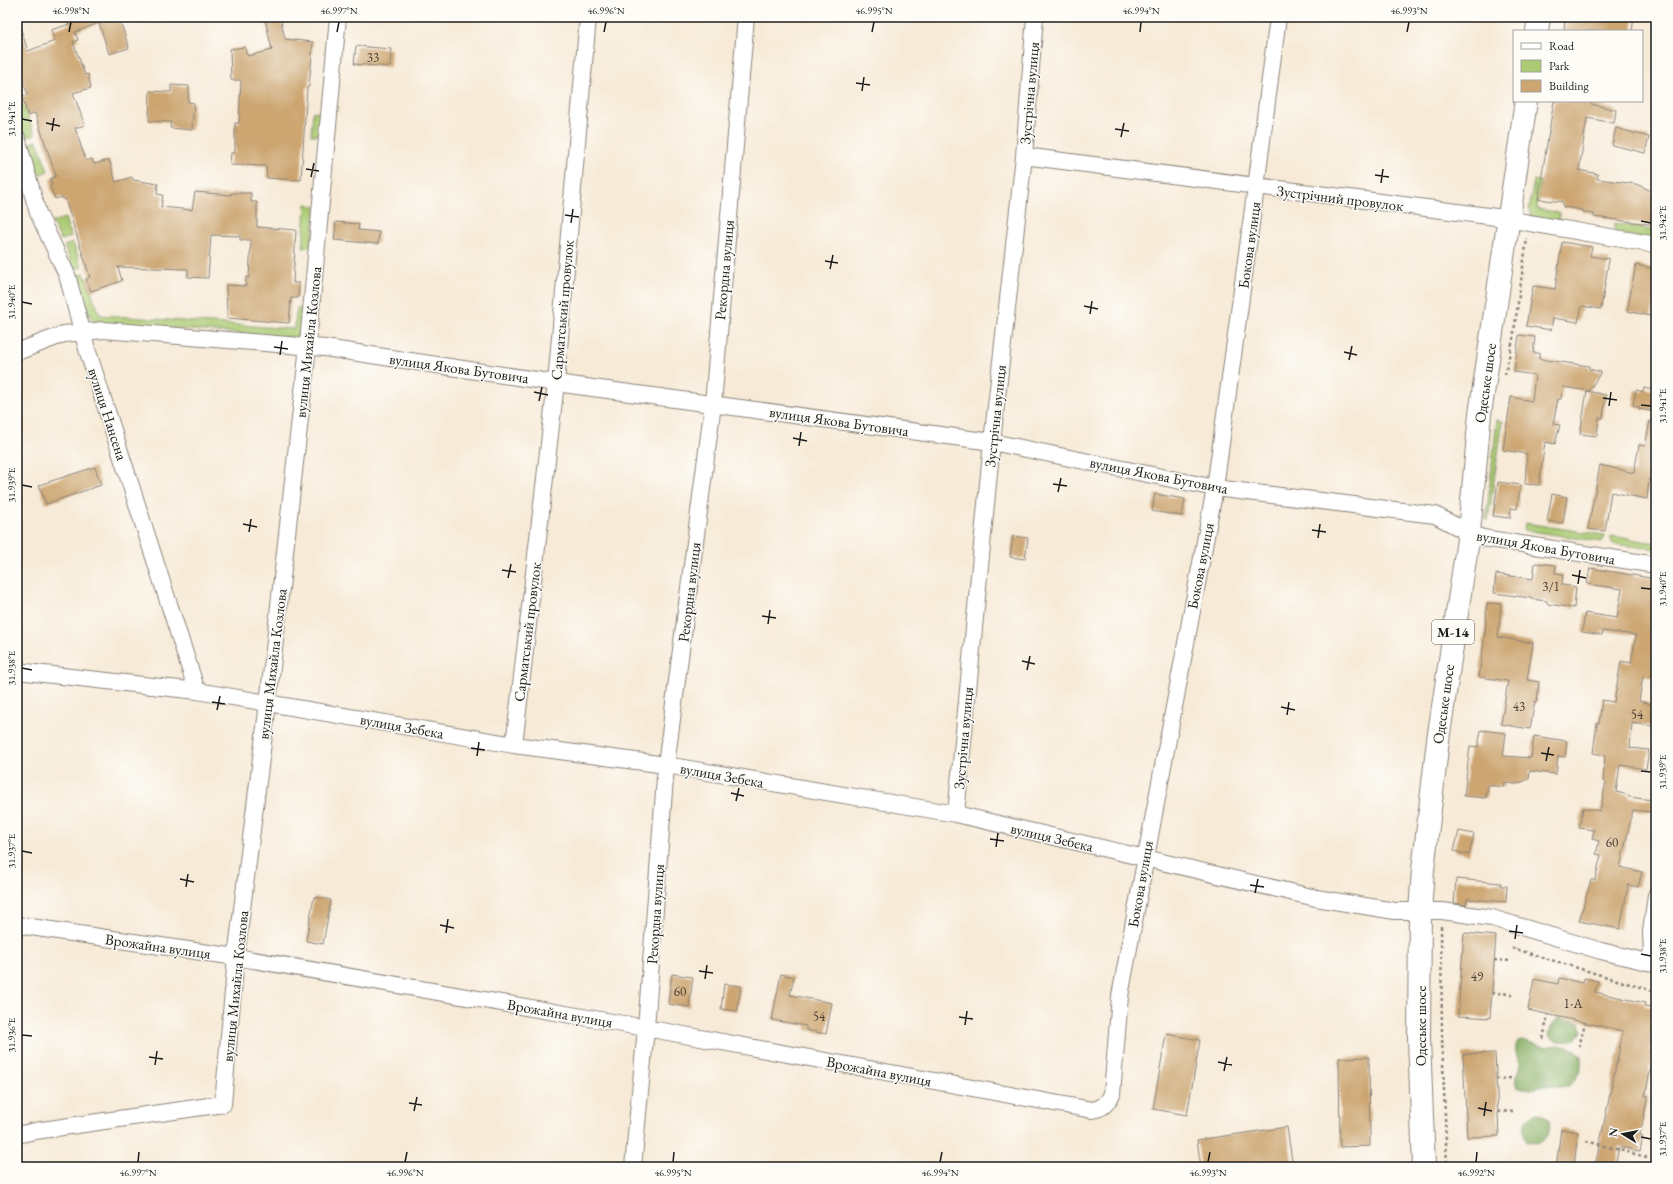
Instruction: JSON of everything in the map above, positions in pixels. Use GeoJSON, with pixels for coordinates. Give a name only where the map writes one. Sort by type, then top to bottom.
{"type":"FeatureCollection","features":[{"type":"Feature","properties":{"kind":"highway"},"geometry":{"type":"LineString","coordinates":[[1537,30],[1539,17]]}},
{"type":"Feature","properties":{"kind":"highway","name":"Одеське шосе"},"geometry":{"type":"LineString","coordinates":[[1424,1167],[1419,1047],[1420,910],[1429,811],[1438,740],[1469,533],[1480,414],[1518,221],[1526,102]]}},
{"type":"Feature","properties":{"kind":"street","name":"вулиця Михайла Козлова"},"geometry":{"type":"LineString","coordinates":[[17,1135],[35,1131],[223,1104],[236,957],[268,703],[308,347],[338,17]]}},
{"type":"Feature","properties":{"kind":"street","name":"Сарматський провулок"},"geometry":{"type":"LineString","coordinates":[[514,745],[556,383],[588,17]]}},
{"type":"Feature","properties":{"kind":"street","name":"Рекордна вулиця"},"geometry":{"type":"LineString","coordinates":[[633,1167],[646,1028],[666,765],[713,404],[746,17]]}},
{"type":"Feature","properties":{"kind":"street","name":"Зустрічна вулиця"},"geometry":{"type":"LineString","coordinates":[[956,814],[992,442],[1024,156],[1035,17]]}},
{"type":"Feature","properties":{"kind":"street","name":"Бокова вулиця"},"geometry":{"type":"LineString","coordinates":[[1101,1108],[1108,1102],[1112,1094],[1120,996],[1215,488],[1278,17]]}},
{"type":"Feature","properties":{"kind":"street","name":"вулиця Нансена"},"geometry":{"type":"LineString","coordinates":[[17,138],[38,213],[67,275],[82,332],[196,691]]}},
{"type":"Feature","properties":{"kind":"street","name":"Зустрічний провулок"},"geometry":{"type":"LineString","coordinates":[[1024,156],[1518,221],[1656,245]]}},
{"type":"Feature","properties":{"kind":"street","name":"вулиця Якова Бутовича"},"geometry":{"type":"LineString","coordinates":[[17,352],[64,334],[104,330],[333,349],[556,383],[992,442],[1215,488],[1435,514],[1469,533],[1483,538],[1656,565]]}},
{"type":"Feature","properties":{"kind":"street","name":"вулиця Зебека"},"geometry":{"type":"LineString","coordinates":[[17,671],[196,691],[514,745],[666,765],[956,814],[1316,898],[1395,912],[1420,910]]}},
{"type":"Feature","properties":{"kind":"street"},"geometry":{"type":"LineString","coordinates":[[1420,910],[1442,911],[1502,920],[1601,951],[1652,962],[1651,932],[1656,895]]}},
{"type":"Feature","properties":{"kind":"street","name":"Врожайна вулиця"},"geometry":{"type":"LineString","coordinates":[[17,925],[236,957],[646,1028],[1086,1109],[1092,1110],[1101,1108]]}},
{"type":"Feature","properties":{"kind":"path"},"geometry":{"type":"LineString","coordinates":[[1503,378],[1507,374],[1527,240],[1518,221]]}},
{"type":"Feature","properties":{"kind":"path"},"geometry":{"type":"LineString","coordinates":[[1442,911],[1442,1038],[1447,1167]]}},
{"type":"Feature","properties":{"kind":"path"},"geometry":{"type":"LineString","coordinates":[[1512,948],[1656,992]]}},
{"type":"Feature","properties":{"kind":"path"},"geometry":{"type":"LineString","coordinates":[[1494,960],[1512,960]]}},
{"type":"Feature","properties":{"kind":"path"},"geometry":{"type":"LineString","coordinates":[[1492,993],[1512,994]]}},
{"type":"Feature","properties":{"kind":"path"},"geometry":{"type":"LineString","coordinates":[[1543,1039],[1548,1014]]}},
{"type":"Feature","properties":{"kind":"path"},"geometry":{"type":"LineString","coordinates":[[1579,1047],[1585,1022]]}},
{"type":"Feature","properties":{"kind":"path"},"geometry":{"type":"LineString","coordinates":[[1496,1079],[1512,1078]]}},
{"type":"Feature","properties":{"kind":"path"},"geometry":{"type":"LineString","coordinates":[[1498,1112],[1513,1111]]}},
{"type":"Feature","properties":{"kind":"path"},"geometry":{"type":"LineString","coordinates":[[1586,1141],[1650,1158]]}},
{"type":"Feature","properties":{"kind":"path"},"geometry":{"type":"LineString","coordinates":[[1652,1143],[1656,1144]]}},
{"type":"Feature","properties":{"kind":"green space"},"geometry":{"type":"Polygon","coordinates":[[[23,104],[35,135],[23,138],[17,118],[17,107],[23,104]]]}},
{"type":"Feature","properties":{"kind":"green space"},"geometry":{"type":"Polygon","coordinates":[[[313,111],[323,114],[322,135],[311,135],[313,111]]]}},
{"type":"Feature","properties":{"kind":"green space"},"geometry":{"type":"Polygon","coordinates":[[[37,141],[48,171],[41,174],[32,172],[25,145],[37,141]]]}},
{"type":"Feature","properties":{"kind":"green space"},"geometry":{"type":"Polygon","coordinates":[[[1534,180],[1540,181],[1537,209],[1560,213],[1559,223],[1531,216],[1529,209],[1534,180]]]}},
{"type":"Feature","properties":{"kind":"green space"},"geometry":{"type":"Polygon","coordinates":[[[306,204],[316,207],[312,247],[303,248],[306,204]]]}},
{"type":"Feature","properties":{"kind":"green space"},"geometry":{"type":"Polygon","coordinates":[[[65,218],[71,237],[61,240],[52,222],[65,218]]]}},
{"type":"Feature","properties":{"kind":"green space"},"geometry":{"type":"Polygon","coordinates":[[[1615,223],[1656,231],[1656,240],[1616,233],[1614,229],[1615,223]]]}},
{"type":"Feature","properties":{"kind":"green space"},"geometry":{"type":"Polygon","coordinates":[[[73,243],[82,267],[74,269],[64,246],[73,243]]]}},
{"type":"Feature","properties":{"kind":"green space"},"geometry":{"type":"Polygon","coordinates":[[[84,273],[100,315],[294,329],[297,308],[306,310],[303,328],[298,338],[98,323],[89,314],[81,295],[76,276],[84,273]]]}},
{"type":"Feature","properties":{"kind":"green space"},"geometry":{"type":"Polygon","coordinates":[[[1497,420],[1503,421],[1488,521],[1486,519],[1497,420]]]}},
{"type":"Feature","properties":{"kind":"green space"},"geometry":{"type":"Polygon","coordinates":[[[1525,523],[1604,535],[1602,542],[1524,530],[1525,523]]]}},
{"type":"Feature","properties":{"kind":"green space"},"geometry":{"type":"Polygon","coordinates":[[[1611,536],[1656,543],[1656,549],[1613,544],[1611,536]]]}},
{"type":"Feature","properties":{"kind":"green space"},"geometry":{"type":"Polygon","coordinates":[[[1559,1018],[1580,1023],[1582,1030],[1577,1038],[1568,1041],[1558,1041],[1549,1036],[1551,1026],[1559,1018]]]}},
{"type":"Feature","properties":{"kind":"green space"},"geometry":{"type":"Polygon","coordinates":[[[1522,1040],[1545,1047],[1558,1045],[1568,1047],[1576,1051],[1582,1057],[1577,1077],[1570,1084],[1560,1087],[1546,1086],[1527,1089],[1517,1087],[1517,1072],[1521,1064],[1515,1050],[1518,1041],[1522,1040]]]}},
{"type":"Feature","properties":{"kind":"green space"},"geometry":{"type":"Polygon","coordinates":[[[1538,1113],[1543,1114],[1549,1119],[1550,1125],[1548,1134],[1543,1141],[1533,1143],[1527,1142],[1524,1133],[1526,1121],[1538,1113]]]}},
{"type":"Feature","properties":{"kind":"building"},"geometry":{"type":"Polygon","coordinates":[[[79,17],[119,17],[129,48],[109,54],[99,23],[75,32],[78,40],[73,42],[85,75],[88,74],[91,88],[73,93],[85,125],[75,128],[86,161],[92,159],[94,164],[109,160],[116,182],[132,177],[133,180],[158,184],[157,194],[163,195],[161,207],[192,210],[195,192],[231,195],[231,193],[251,193],[251,202],[257,202],[257,227],[296,230],[293,283],[299,283],[298,298],[291,298],[289,323],[227,318],[226,285],[246,286],[246,277],[249,278],[251,240],[240,240],[240,236],[211,235],[208,278],[188,277],[188,269],[118,267],[122,281],[91,291],[86,279],[90,277],[65,199],[62,197],[55,199],[50,186],[52,185],[50,179],[56,176],[35,113],[28,116],[22,96],[28,95],[17,65],[17,24],[19,24],[28,51],[55,41],[51,30],[70,24],[69,21],[79,17]]]}},
{"type":"Feature","properties":{"kind":"building"},"geometry":{"type":"Polygon","coordinates":[[[280,17],[285,39],[313,42],[309,87],[307,87],[301,180],[267,178],[266,166],[230,165],[231,153],[235,153],[235,123],[239,123],[241,80],[231,80],[230,49],[245,47],[246,54],[248,56],[272,50],[265,19],[280,17]]]}},
{"type":"Feature","properties":{"kind":"building"},"geometry":{"type":"Polygon","coordinates":[[[1565,17],[1634,17],[1632,30],[1564,30],[1565,17]]]}},
{"type":"Feature","properties":{"kind":"building"},"geometry":{"type":"Polygon","coordinates":[[[356,46],[391,49],[390,67],[354,64],[356,46]]]}},
{"type":"Feature","properties":{"kind":"building"},"geometry":{"type":"Polygon","coordinates":[[[171,85],[189,86],[188,102],[194,103],[192,130],[170,128],[171,122],[149,121],[150,91],[171,92],[171,85]]]}},
{"type":"Feature","properties":{"kind":"building"},"geometry":{"type":"Polygon","coordinates":[[[1554,102],[1592,102],[1591,104],[1616,110],[1614,123],[1587,118],[1579,170],[1598,174],[1597,179],[1636,184],[1656,193],[1656,225],[1594,217],[1594,214],[1583,212],[1583,210],[1563,207],[1563,202],[1538,199],[1554,102]]]}},
{"type":"Feature","properties":{"kind":"building"},"geometry":{"type":"Polygon","coordinates":[[[1616,128],[1649,137],[1645,153],[1612,145],[1616,128]]]}},
{"type":"Feature","properties":{"kind":"building"},"geometry":{"type":"Polygon","coordinates":[[[336,222],[359,224],[358,230],[379,232],[378,244],[334,240],[336,222]]]}},
{"type":"Feature","properties":{"kind":"building"},"geometry":{"type":"Polygon","coordinates":[[[1562,242],[1592,247],[1590,256],[1609,259],[1601,309],[1582,306],[1578,322],[1553,318],[1551,330],[1526,326],[1533,286],[1555,289],[1562,242]]]}},
{"type":"Feature","properties":{"kind":"building"},"geometry":{"type":"Polygon","coordinates":[[[1636,265],[1656,269],[1656,300],[1651,316],[1627,311],[1636,265]]]}},
{"type":"Feature","properties":{"kind":"building"},"geometry":{"type":"Polygon","coordinates":[[[1519,335],[1535,337],[1533,353],[1539,353],[1539,359],[1589,366],[1589,369],[1601,372],[1589,391],[1563,387],[1561,399],[1558,399],[1553,424],[1560,425],[1555,444],[1545,442],[1539,485],[1525,484],[1527,454],[1503,450],[1511,397],[1532,401],[1535,375],[1514,372],[1519,335]]]}},
{"type":"Feature","properties":{"kind":"building"},"geometry":{"type":"Polygon","coordinates":[[[1644,388],[1656,391],[1656,412],[1639,409],[1640,407],[1633,406],[1636,390],[1643,392],[1644,388]]]}},
{"type":"Feature","properties":{"kind":"building"},"geometry":{"type":"Polygon","coordinates":[[[1587,391],[1606,395],[1603,418],[1599,418],[1597,436],[1580,434],[1587,391]]]}},
{"type":"Feature","properties":{"kind":"building"},"geometry":{"type":"Polygon","coordinates":[[[1650,421],[1656,421],[1656,481],[1649,479],[1647,499],[1611,492],[1605,531],[1588,529],[1600,465],[1634,473],[1639,445],[1645,446],[1650,421]]]}},
{"type":"Feature","properties":{"kind":"building"},"geometry":{"type":"Polygon","coordinates":[[[95,467],[101,485],[46,504],[39,485],[95,467]]]}},
{"type":"Feature","properties":{"kind":"building"},"geometry":{"type":"Polygon","coordinates":[[[1498,482],[1521,485],[1517,509],[1511,508],[1510,518],[1493,516],[1498,482]]]}},
{"type":"Feature","properties":{"kind":"building"},"geometry":{"type":"Polygon","coordinates":[[[1155,494],[1185,499],[1182,516],[1152,511],[1155,494]]]}},
{"type":"Feature","properties":{"kind":"building"},"geometry":{"type":"Polygon","coordinates":[[[1552,494],[1567,497],[1563,523],[1547,521],[1552,494]]]}},
{"type":"Feature","properties":{"kind":"building"},"geometry":{"type":"Polygon","coordinates":[[[1013,536],[1028,538],[1025,559],[1010,557],[1013,536]]]}},
{"type":"Feature","properties":{"kind":"building"},"geometry":{"type":"Polygon","coordinates":[[[1535,563],[1556,565],[1555,573],[1563,574],[1562,585],[1576,587],[1574,608],[1547,604],[1547,601],[1531,598],[1494,593],[1496,574],[1533,579],[1535,563]]]}},
{"type":"Feature","properties":{"kind":"building"},"geometry":{"type":"Polygon","coordinates":[[[1590,568],[1656,579],[1656,678],[1643,676],[1639,701],[1655,705],[1652,726],[1632,723],[1630,748],[1649,750],[1646,769],[1620,765],[1616,792],[1629,795],[1629,797],[1653,800],[1651,812],[1633,810],[1620,867],[1642,872],[1638,887],[1628,885],[1620,929],[1579,921],[1591,880],[1595,880],[1601,855],[1596,854],[1599,841],[1592,839],[1594,830],[1579,828],[1583,808],[1600,811],[1606,782],[1603,781],[1605,755],[1593,753],[1597,723],[1599,723],[1602,700],[1614,702],[1621,661],[1631,663],[1636,635],[1603,631],[1602,635],[1582,632],[1585,613],[1617,618],[1622,589],[1587,584],[1590,568]]]}},
{"type":"Feature","properties":{"kind":"building"},"geometry":{"type":"Polygon","coordinates":[[[1487,603],[1501,604],[1498,637],[1533,643],[1527,680],[1539,682],[1537,702],[1535,701],[1530,729],[1501,724],[1508,681],[1479,677],[1487,603]]]}},
{"type":"Feature","properties":{"kind":"building"},"geometry":{"type":"Polygon","coordinates":[[[1481,730],[1506,733],[1503,756],[1531,758],[1534,736],[1567,741],[1565,757],[1558,756],[1556,774],[1530,771],[1529,779],[1517,784],[1504,783],[1504,787],[1488,785],[1486,798],[1464,796],[1470,746],[1478,747],[1481,730]]]}},
{"type":"Feature","properties":{"kind":"building"},"geometry":{"type":"Polygon","coordinates":[[[1459,831],[1474,834],[1469,855],[1454,851],[1459,831]]]}},
{"type":"Feature","properties":{"kind":"building"},"geometry":{"type":"Polygon","coordinates":[[[1456,879],[1501,883],[1501,886],[1507,886],[1506,902],[1467,899],[1466,905],[1454,903],[1456,879]]]}},
{"type":"Feature","properties":{"kind":"building"},"geometry":{"type":"Polygon","coordinates":[[[314,897],[331,900],[323,944],[306,941],[314,897]]]}},
{"type":"Feature","properties":{"kind":"building"},"geometry":{"type":"Polygon","coordinates":[[[1464,933],[1496,936],[1490,1018],[1458,1016],[1464,933]]]}},
{"type":"Feature","properties":{"kind":"building"},"geometry":{"type":"Polygon","coordinates":[[[672,974],[693,977],[689,1007],[668,1004],[672,974]]]}},
{"type":"Feature","properties":{"kind":"building"},"geometry":{"type":"Polygon","coordinates":[[[781,974],[794,977],[790,995],[832,1003],[826,1034],[806,1030],[806,1026],[772,1020],[781,974]]]}},
{"type":"Feature","properties":{"kind":"building"},"geometry":{"type":"Polygon","coordinates":[[[1559,978],[1583,983],[1584,978],[1598,981],[1595,992],[1645,1003],[1644,1006],[1656,1008],[1656,1022],[1650,1051],[1654,1052],[1645,1096],[1648,1096],[1640,1135],[1643,1136],[1640,1151],[1619,1147],[1615,1167],[1595,1167],[1623,1031],[1528,1010],[1534,979],[1558,984],[1559,978]]]}},
{"type":"Feature","properties":{"kind":"building"},"geometry":{"type":"Polygon","coordinates":[[[724,984],[741,986],[737,1011],[721,1009],[724,984]]]}},
{"type":"Feature","properties":{"kind":"building"},"geometry":{"type":"Polygon","coordinates":[[[1166,1034],[1200,1040],[1187,1115],[1153,1109],[1166,1034]]]}},
{"type":"Feature","properties":{"kind":"building"},"geometry":{"type":"Polygon","coordinates":[[[1495,1053],[1499,1136],[1467,1137],[1463,1054],[1495,1053]]]}},
{"type":"Feature","properties":{"kind":"building"},"geometry":{"type":"Polygon","coordinates":[[[1369,1057],[1370,1146],[1340,1147],[1339,1058],[1369,1057]]]}},
{"type":"Feature","properties":{"kind":"building"},"geometry":{"type":"Polygon","coordinates":[[[1287,1127],[1292,1161],[1251,1167],[1201,1167],[1197,1140],[1287,1127]]]}},
{"type":"Feature","properties":{"kind":"building"},"geometry":{"type":"Polygon","coordinates":[[[1561,1129],[1578,1132],[1574,1167],[1556,1167],[1561,1129]]]}}]}
